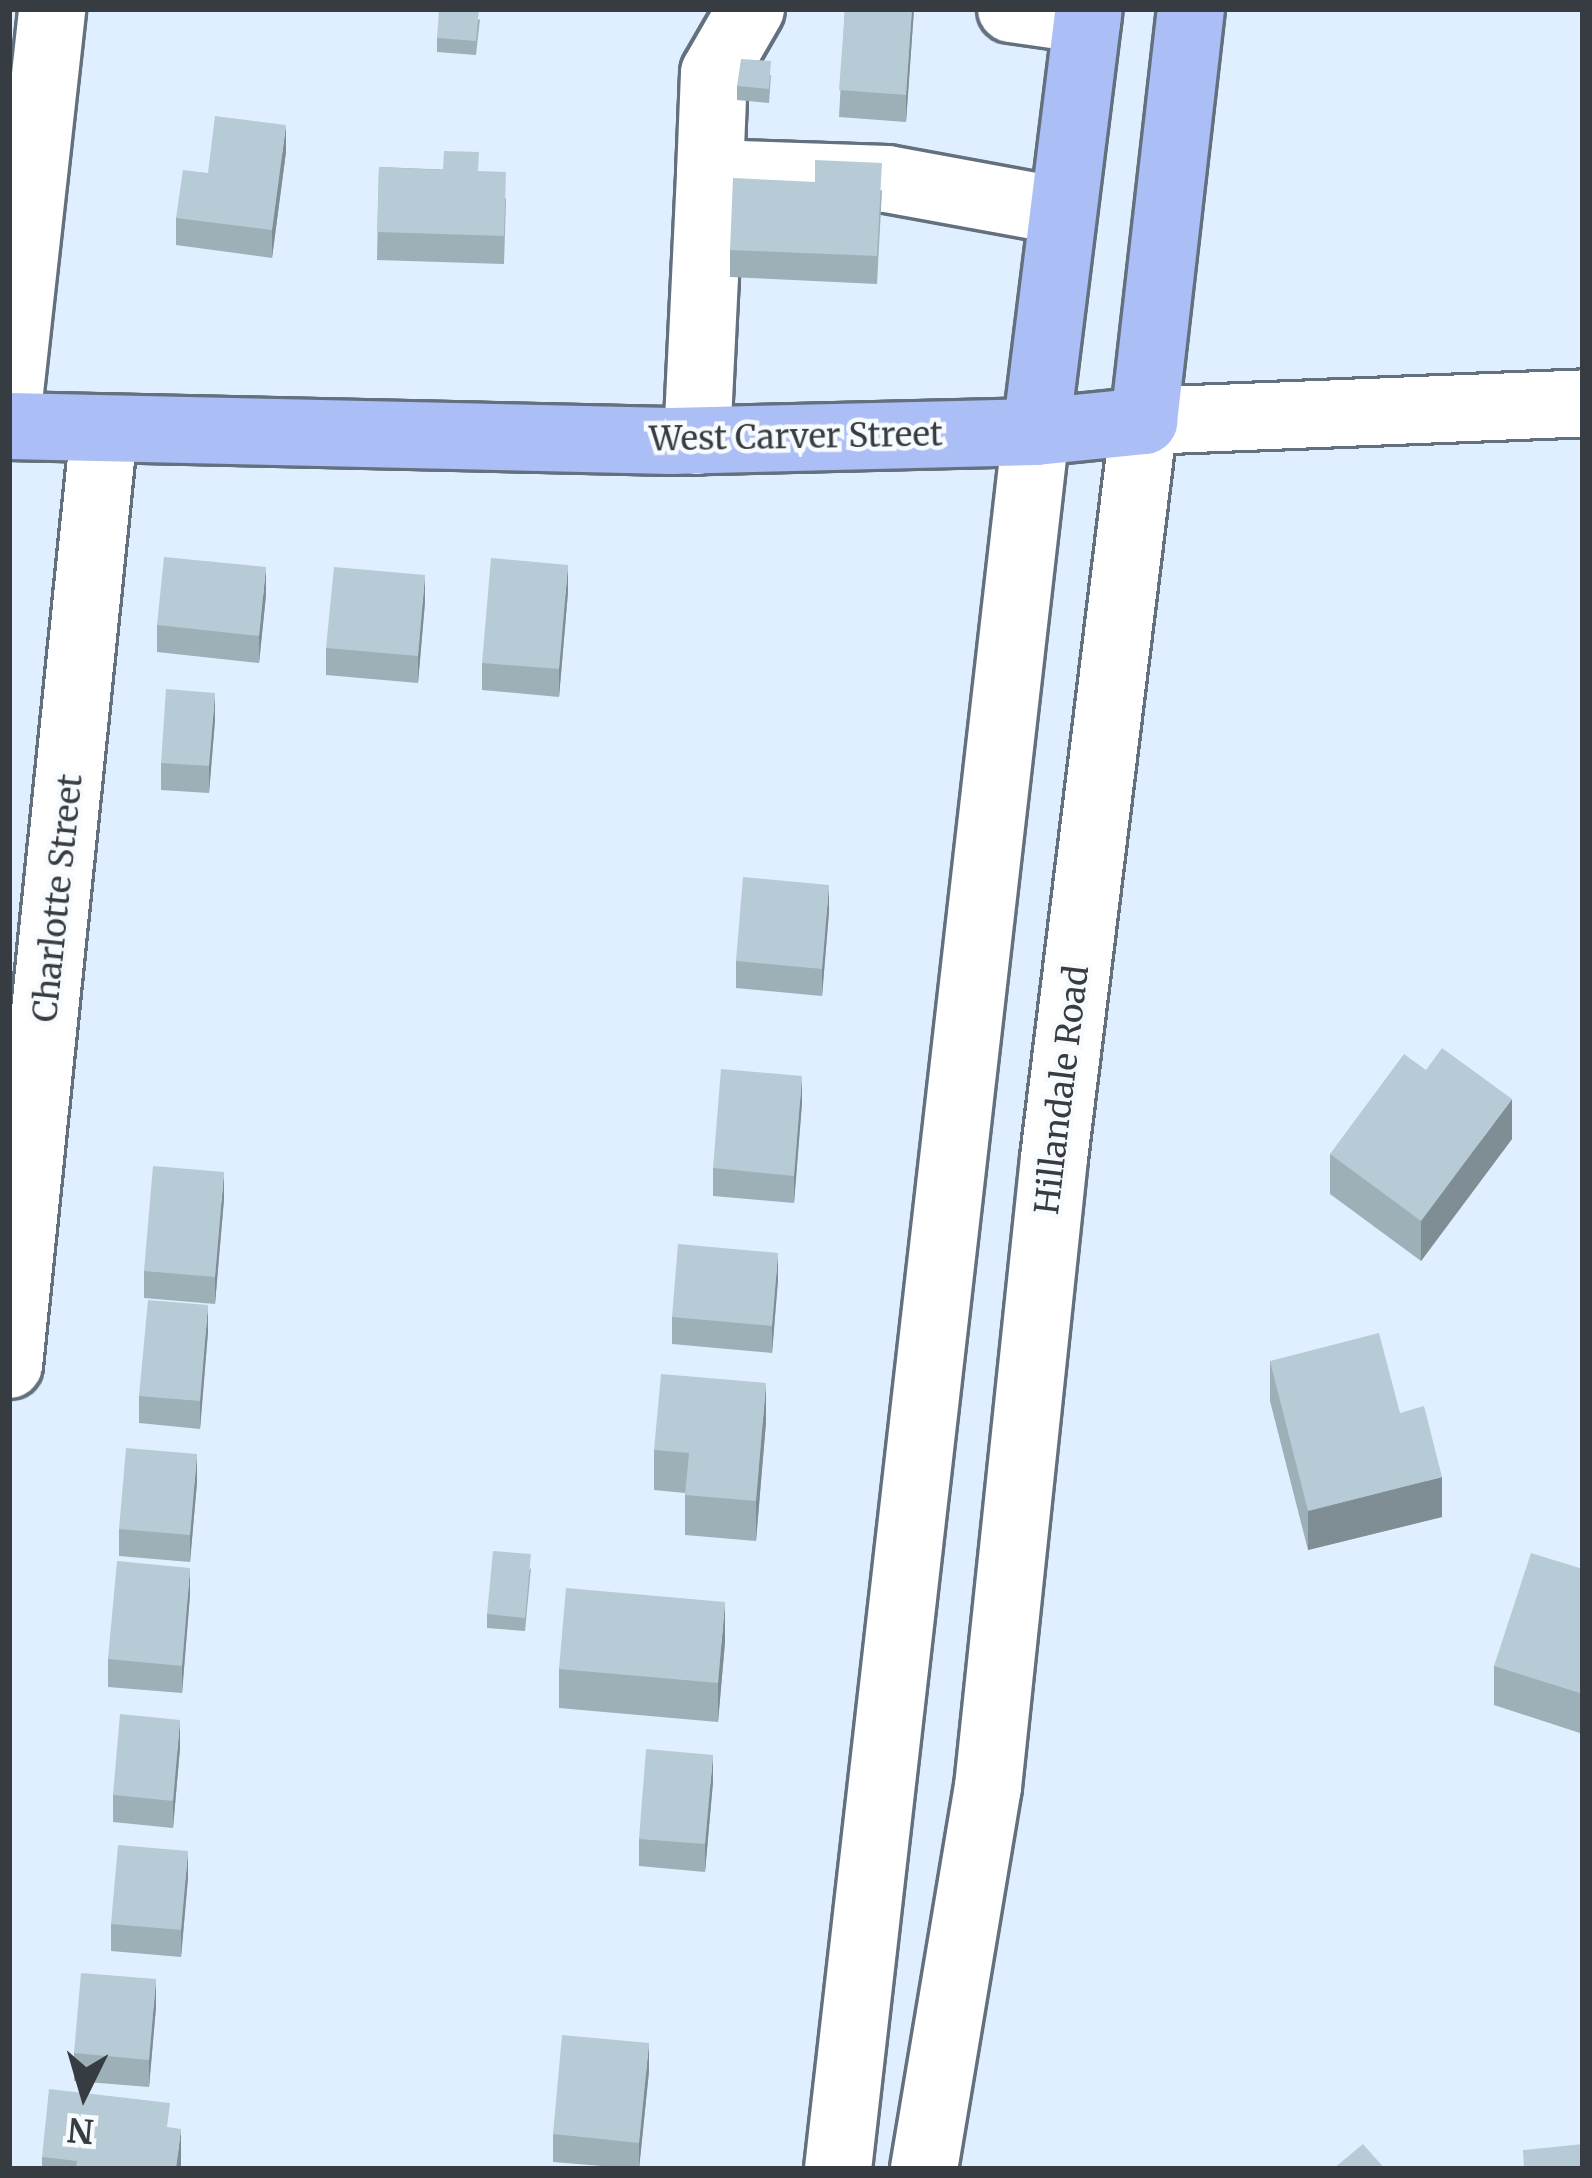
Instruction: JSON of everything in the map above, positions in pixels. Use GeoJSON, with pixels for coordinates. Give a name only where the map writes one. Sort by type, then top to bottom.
{"type":"FeatureCollection","features":[{"type":"Feature","properties":{"kind":"main road","name":"Hillandale Road"},"geometry":{"type":"LineString","coordinates":[[1144,421],[1190,9]]}},
{"type":"Feature","properties":{"kind":"main road"},"geometry":{"type":"LineString","coordinates":[[1036,432],[1088,15]]}},
{"type":"Feature","properties":{"kind":"main road","name":"West Carver Street"},"geometry":{"type":"LineString","coordinates":[[9,426],[697,441],[1036,432],[1144,421]]}},
{"type":"Feature","properties":{"kind":"street"},"geometry":{"type":"LineString","coordinates":[[9,401],[52,9]]}},
{"type":"Feature","properties":{"kind":"street"},"geometry":{"type":"LineString","coordinates":[[697,441],[714,73],[751,9]]}},
{"type":"Feature","properties":{"kind":"street"},"geometry":{"type":"LineString","coordinates":[[1011,9],[1088,15]]}},
{"type":"Feature","properties":{"kind":"street"},"geometry":{"type":"LineString","coordinates":[[710,173],[887,178],[1062,212]]}},
{"type":"Feature","properties":{"kind":"street","name":"West Carver Street"},"geometry":{"type":"LineString","coordinates":[[1144,421],[1583,404]]}},
{"type":"Feature","properties":{"kind":"street","name":"Hillandale Road"},"geometry":{"type":"LineString","coordinates":[[924,2169],[988,1787],[1054,1158],[1144,421]]}},
{"type":"Feature","properties":{"kind":"street","name":"Charlotte Street"},"geometry":{"type":"LineString","coordinates":[[9,1365],[104,430]]}},
{"type":"Feature","properties":{"kind":"street"},"geometry":{"type":"LineString","coordinates":[[838,2169],[1036,432]]}},
{"type":"Feature","properties":{"kind":"building"},"geometry":{"type":"Polygon","coordinates":[[[439,9],[479,9],[476,41],[437,38],[439,9]]]}},
{"type":"Feature","properties":{"kind":"building"},"geometry":{"type":"Polygon","coordinates":[[[845,9],[912,9],[906,95],[839,90],[845,9]]]}},
{"type":"Feature","properties":{"kind":"building"},"geometry":{"type":"Polygon","coordinates":[[[741,59],[771,61],[769,89],[737,86],[741,59]]]}},
{"type":"Feature","properties":{"kind":"building"},"geometry":{"type":"Polygon","coordinates":[[[215,116],[286,125],[272,230],[176,218],[183,170],[208,173],[215,116]]]}},
{"type":"Feature","properties":{"kind":"building"},"geometry":{"type":"Polygon","coordinates":[[[444,151],[479,152],[478,171],[506,172],[504,236],[377,232],[379,167],[443,170],[444,151]]]}},
{"type":"Feature","properties":{"kind":"building"},"geometry":{"type":"Polygon","coordinates":[[[815,160],[882,163],[877,256],[730,250],[733,178],[815,182],[815,160]]]}},
{"type":"Feature","properties":{"kind":"building"},"geometry":{"type":"Polygon","coordinates":[[[164,557],[266,567],[259,636],[157,625],[164,557]]]}},
{"type":"Feature","properties":{"kind":"building"},"geometry":{"type":"Polygon","coordinates":[[[491,558],[568,565],[559,669],[482,663],[491,558]]]}},
{"type":"Feature","properties":{"kind":"building"},"geometry":{"type":"Polygon","coordinates":[[[334,567],[425,575],[418,656],[326,648],[334,567]]]}},
{"type":"Feature","properties":{"kind":"building"},"geometry":{"type":"Polygon","coordinates":[[[166,689],[215,693],[209,766],[161,763],[166,689]]]}},
{"type":"Feature","properties":{"kind":"building"},"geometry":{"type":"Polygon","coordinates":[[[743,877],[829,885],[822,969],[736,961],[743,877]]]}},
{"type":"Feature","properties":{"kind":"building"},"geometry":{"type":"Polygon","coordinates":[[[1442,1048],[1512,1099],[1421,1221],[1330,1154],[1404,1054],[1426,1070],[1442,1048]]]}},
{"type":"Feature","properties":{"kind":"building"},"geometry":{"type":"Polygon","coordinates":[[[721,1069],[802,1076],[794,1176],[713,1168],[721,1069]]]}},
{"type":"Feature","properties":{"kind":"building"},"geometry":{"type":"Polygon","coordinates":[[[153,1166],[224,1172],[215,1277],[144,1271],[153,1166]]]}},
{"type":"Feature","properties":{"kind":"building"},"geometry":{"type":"Polygon","coordinates":[[[678,1244],[778,1253],[772,1326],[672,1317],[678,1244]]]}},
{"type":"Feature","properties":{"kind":"building"},"geometry":{"type":"Polygon","coordinates":[[[148,1300],[208,1305],[200,1401],[139,1396],[148,1300]]]}},
{"type":"Feature","properties":{"kind":"building"},"geometry":{"type":"Polygon","coordinates":[[[1379,1333],[1400,1413],[1424,1406],[1442,1477],[1308,1511],[1270,1361],[1379,1333]]]}},
{"type":"Feature","properties":{"kind":"building"},"geometry":{"type":"Polygon","coordinates":[[[661,1374],[766,1383],[756,1501],[685,1495],[689,1453],[654,1450],[661,1374]]]}},
{"type":"Feature","properties":{"kind":"building"},"geometry":{"type":"Polygon","coordinates":[[[126,1448],[197,1454],[190,1535],[119,1529],[126,1448]]]}},
{"type":"Feature","properties":{"kind":"building"},"geometry":{"type":"Polygon","coordinates":[[[493,1551],[531,1554],[525,1618],[487,1614],[493,1551]]]}},
{"type":"Feature","properties":{"kind":"building"},"geometry":{"type":"Polygon","coordinates":[[[1531,1553],[1583,1569],[1583,1694],[1494,1666],[1531,1553]]]}},
{"type":"Feature","properties":{"kind":"building"},"geometry":{"type":"Polygon","coordinates":[[[117,1561],[190,1568],[182,1666],[108,1659],[117,1561]]]}},
{"type":"Feature","properties":{"kind":"building"},"geometry":{"type":"Polygon","coordinates":[[[566,1588],[725,1602],[718,1683],[559,1669],[566,1588]]]}},
{"type":"Feature","properties":{"kind":"building"},"geometry":{"type":"Polygon","coordinates":[[[120,1714],[180,1720],[173,1801],[113,1795],[120,1714]]]}},
{"type":"Feature","properties":{"kind":"building"},"geometry":{"type":"Polygon","coordinates":[[[646,1749],[713,1755],[705,1844],[639,1839],[646,1749]]]}},
{"type":"Feature","properties":{"kind":"building"},"geometry":{"type":"Polygon","coordinates":[[[118,1845],[188,1851],[181,1930],[111,1924],[118,1845]]]}},
{"type":"Feature","properties":{"kind":"building"},"geometry":{"type":"Polygon","coordinates":[[[81,1973],[156,1979],[149,2060],[74,2053],[81,1973]]]}},
{"type":"Feature","properties":{"kind":"building"},"geometry":{"type":"Polygon","coordinates":[[[562,2035],[649,2043],[639,2143],[553,2134],[562,2035]]]}},
{"type":"Feature","properties":{"kind":"building"},"geometry":{"type":"Polygon","coordinates":[[[49,2089],[170,2103],[167,2127],[181,2129],[176,2169],[76,2169],[77,2161],[42,2157],[49,2089]]]}},
{"type":"Feature","properties":{"kind":"building"},"geometry":{"type":"Polygon","coordinates":[[[1363,2144],[1385,2169],[1333,2169],[1363,2144]]]}},
{"type":"Feature","properties":{"kind":"building"},"geometry":{"type":"Polygon","coordinates":[[[1583,2144],[1583,2169],[1524,2169],[1523,2150],[1583,2144]]]}}]}
